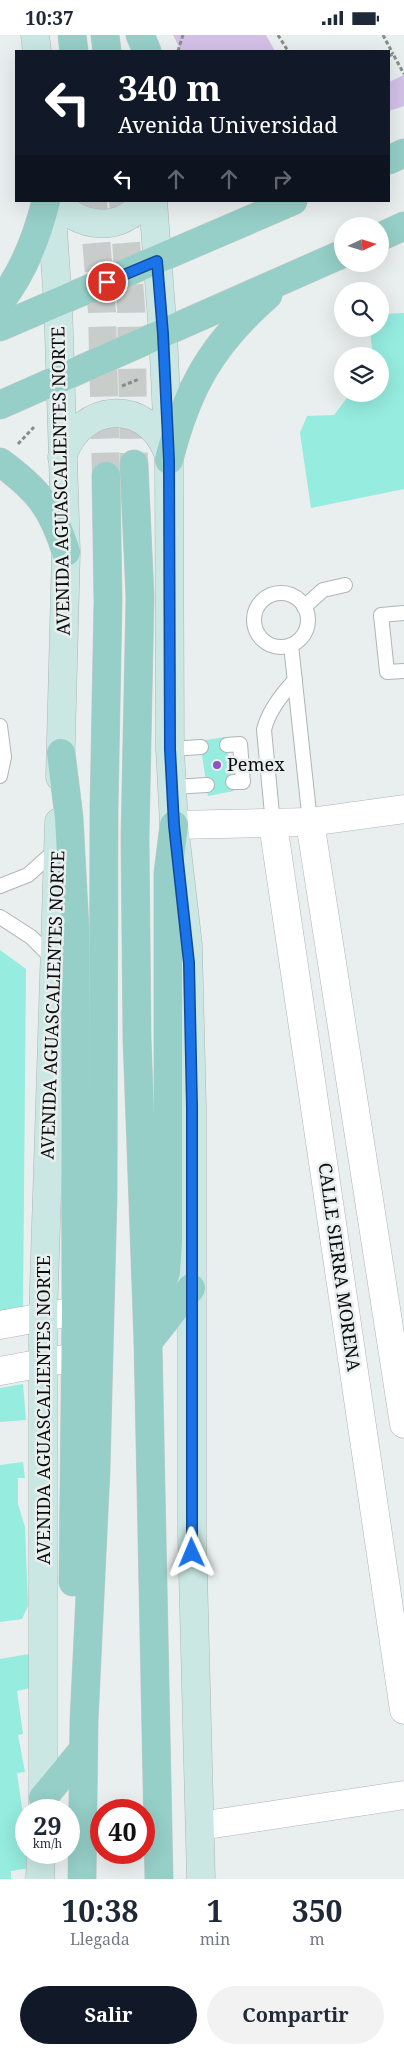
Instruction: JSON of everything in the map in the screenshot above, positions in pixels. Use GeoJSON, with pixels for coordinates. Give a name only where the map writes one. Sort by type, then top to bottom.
{"type":"FeatureCollection","features":[{"type":"Feature","properties":{"kind":"main road"},"geometry":{"type":"LineString","coordinates":[[72,35],[74,50]]}},
{"type":"Feature","properties":{"kind":"main road"},"geometry":{"type":"LineString","coordinates":[[105,35],[107,50]]}},
{"type":"Feature","properties":{"kind":"main road"},"geometry":{"type":"LineString","coordinates":[[140,35],[147,50]]}},
{"type":"Feature","properties":{"kind":"main road"},"geometry":{"type":"LineString","coordinates":[[390,158],[404,153]]}},
{"type":"Feature","properties":{"kind":"main road"},"geometry":{"type":"LineString","coordinates":[[0,302],[17,277],[31,248],[46,202]]}},
{"type":"Feature","properties":{"kind":"main road"},"geometry":{"type":"LineString","coordinates":[[0,327],[291,202]]}},
{"type":"Feature","properties":{"kind":"main road"},"geometry":{"type":"LineString","coordinates":[[389,233],[404,226]]}},
{"type":"Feature","properties":{"kind":"main road"},"geometry":{"type":"LineString","coordinates":[[0,405],[334,258]]}},
{"type":"Feature","properties":{"kind":"main road"},"geometry":{"type":"LineString","coordinates":[[169,456],[185,406],[197,379],[211,357],[228,333],[249,312],[271,292],[295,276]]}},
{"type":"Feature","properties":{"kind":"main road"},"geometry":{"type":"LineString","coordinates":[[0,462],[26,481],[40,497],[51,514],[66,552]]}},
{"type":"Feature","properties":{"kind":"main road"},"geometry":{"type":"LineString","coordinates":[[134,464],[140,597],[135,838],[137,1038],[148,1342],[159,1879]]}},
{"type":"Feature","properties":{"kind":"main road"},"geometry":{"type":"LineString","coordinates":[[82,1879],[83,1750],[96,1470],[103,1196],[104,810],[108,601],[106,476]]}},
{"type":"Feature","properties":{"kind":"main road"},"geometry":{"type":"LineString","coordinates":[[61,753],[74,881],[76,1311],[74,1357],[73,1640],[75,1674],[84,1721]]}},
{"type":"Feature","properties":{"kind":"main road"},"geometry":{"type":"LineString","coordinates":[[147,1314],[166,1272],[168,1242],[168,873],[174,825]]}},
{"type":"Feature","properties":{"kind":"main road"},"geometry":{"type":"LineString","coordinates":[[148,1342],[191,1288]]}},
{"type":"Feature","properties":{"kind":"main road"},"geometry":{"type":"LineString","coordinates":[[47,1799],[83,1750]]}},
{"type":"Feature","properties":{"kind":"street"},"geometry":{"type":"LineString","coordinates":[[35,35],[37,50]]}},
{"type":"Feature","properties":{"kind":"street"},"geometry":{"type":"LineString","coordinates":[[135,35],[137,50]]}},
{"type":"Feature","properties":{"kind":"street","name":"AVENIDA AGUASCALIENTES NORTE"},"geometry":{"type":"LineString","coordinates":[[43,1799],[42,1363],[66,552],[58,303],[51,202]]}},
{"type":"Feature","properties":{"kind":"street"},"geometry":{"type":"LineString","coordinates":[[58,202],[72,216],[83,222],[96,224],[108,224],[120,220],[132,214],[142,202]]}},
{"type":"Feature","properties":{"kind":"street"},"geometry":{"type":"LineString","coordinates":[[153,202],[163,334],[169,456],[170,749],[174,825],[188,945],[192,1107],[192,1534],[201,1879]]}},
{"type":"Feature","properties":{"kind":"street"},"geometry":{"type":"LineString","coordinates":[[62,458],[72,436],[80,426],[90,419],[114,413],[138,417],[148,424],[164,442],[169,456]]}},
{"type":"Feature","properties":{"kind":"street"},"geometry":{"type":"LineString","coordinates":[[174,825],[310,822],[404,809]]}},
{"type":"Feature","properties":{"kind":"street"},"geometry":{"type":"LineString","coordinates":[[310,822],[404,1424]]}},
{"type":"Feature","properties":{"kind":"street","name":"CALLE SIERRA MORENA"},"geometry":{"type":"LineString","coordinates":[[273,824],[404,1710]]}},
{"type":"Feature","properties":{"kind":"street"},"geometry":{"type":"LineString","coordinates":[[0,1325],[76,1311]]}},
{"type":"Feature","properties":{"kind":"street"},"geometry":{"type":"LineString","coordinates":[[0,1371],[74,1357]]}},
{"type":"Feature","properties":{"kind":"street"},"geometry":{"type":"LineString","coordinates":[[200,1826],[404,1795]]}},
{"type":"Feature","properties":{"kind":"street"},"geometry":{"type":"LineString","coordinates":[[40,1879],[41,1864]]}},
{"type":"Feature","properties":{"kind":"lane"},"geometry":{"type":"LineString","coordinates":[[304,607],[323,590],[345,585]]}},
{"type":"Feature","properties":{"kind":"lane"},"geometry":{"type":"LineString","coordinates":[[276,594],[292,596],[304,607],[308,618],[306,629],[300,639],[291,645],[280,647],[264,641],[255,628],[255,611],[265,598],[276,594]]}},
{"type":"Feature","properties":{"kind":"lane"},"geometry":{"type":"LineString","coordinates":[[404,613],[381,615],[387,673],[404,671]]}},
{"type":"Feature","properties":{"kind":"lane"},"geometry":{"type":"LineString","coordinates":[[291,645],[310,822]]}},
{"type":"Feature","properties":{"kind":"lane"},"geometry":{"type":"LineString","coordinates":[[273,824],[264,730],[276,703],[295,680]]}},
{"type":"Feature","properties":{"kind":"lane"},"geometry":{"type":"LineString","coordinates":[[0,726],[4,757],[0,776]]}},
{"type":"Feature","properties":{"kind":"lane"},"geometry":{"type":"LineString","coordinates":[[226,745],[240,744],[243,782],[232,782]]}},
{"type":"Feature","properties":{"kind":"lane"},"geometry":{"type":"LineString","coordinates":[[170,749],[201,747]]}},
{"type":"Feature","properties":{"kind":"lane"},"geometry":{"type":"LineString","coordinates":[[172,787],[207,785]]}},
{"type":"Feature","properties":{"kind":"lane"},"geometry":{"type":"LineString","coordinates":[[0,886],[28,875],[58,849]]}},
{"type":"Feature","properties":{"kind":"lane"},"geometry":{"type":"LineString","coordinates":[[0,917],[31,937],[54,960]]}},
{"type":"Feature","properties":{"kind":"path"},"geometry":{"type":"LineString","coordinates":[[178,50],[183,35]]}},
{"type":"Feature","properties":{"kind":"path"},"geometry":{"type":"LineString","coordinates":[[278,35],[287,50]]}},
{"type":"Feature","properties":{"kind":"path"},"geometry":{"type":"LineString","coordinates":[[383,35],[404,74]]}},
{"type":"Feature","properties":{"kind":"shaded area"},"geometry":{"type":"Polygon","coordinates":[[[173,35],[266,35],[274,50],[180,50],[173,35]]]}},
{"type":"Feature","properties":{"kind":"shaded area"},"geometry":{"type":"Polygon","coordinates":[[[404,75],[404,106],[390,111],[390,82],[404,75]]]}},
{"type":"Feature","properties":{"kind":"building"},"geometry":{"type":"Polygon","coordinates":[[[404,313],[404,489],[311,508],[300,433],[307,416],[334,415],[344,402],[389,402],[389,347],[372,347],[371,337],[389,337],[389,314],[404,313]]]}},
{"type":"Feature","properties":{"kind":"building","name":"Pemex"},"geometry":{"type":"Polygon","coordinates":[[[225,737],[234,791],[208,796],[200,741],[225,737]]]}},
{"type":"Feature","properties":{"kind":"building"},"geometry":{"type":"Polygon","coordinates":[[[0,950],[26,969],[23,1307],[0,1311],[0,950]]]}},
{"type":"Feature","properties":{"kind":"building"},"geometry":{"type":"Polygon","coordinates":[[[23,1384],[26,1420],[0,1422],[0,1388],[23,1384]]]}},
{"type":"Feature","properties":{"kind":"building"},"geometry":{"type":"Polygon","coordinates":[[[23,1462],[25,1478],[18,1478],[18,1504],[25,1527],[28,1606],[22,1619],[0,1622],[0,1465],[23,1462]]]}},
{"type":"Feature","properties":{"kind":"building"},"geometry":{"type":"Polygon","coordinates":[[[29,1654],[30,1688],[17,1691],[23,1734],[18,1735],[25,1772],[17,1773],[21,1799],[15,1799],[15,1864],[29,1864],[30,1868],[11,1871],[11,1879],[0,1879],[0,1659],[29,1654]]]}},
{"type":"Feature","properties":{"kind":"tunnel"},"geometry":{"type":"LineString","coordinates":[[93,202],[102,312],[106,476]]}},
{"type":"Feature","properties":{"kind":"tunnel"},"geometry":{"type":"LineString","coordinates":[[123,202],[131,307],[134,464]]}},
{"type":"Feature","properties":{"kind":"place","name":"Pemex"},"geometry":{"type":"Point","coordinates":[217,765]}},
{"type":"Feature","properties":{"kind":"route"},"geometry":{"type":"LineString","coordinates":[[107,282],[157,261],[163,334],[169,460],[170,749],[174,825],[189,963],[192,1107],[192,1553]]}}]}
